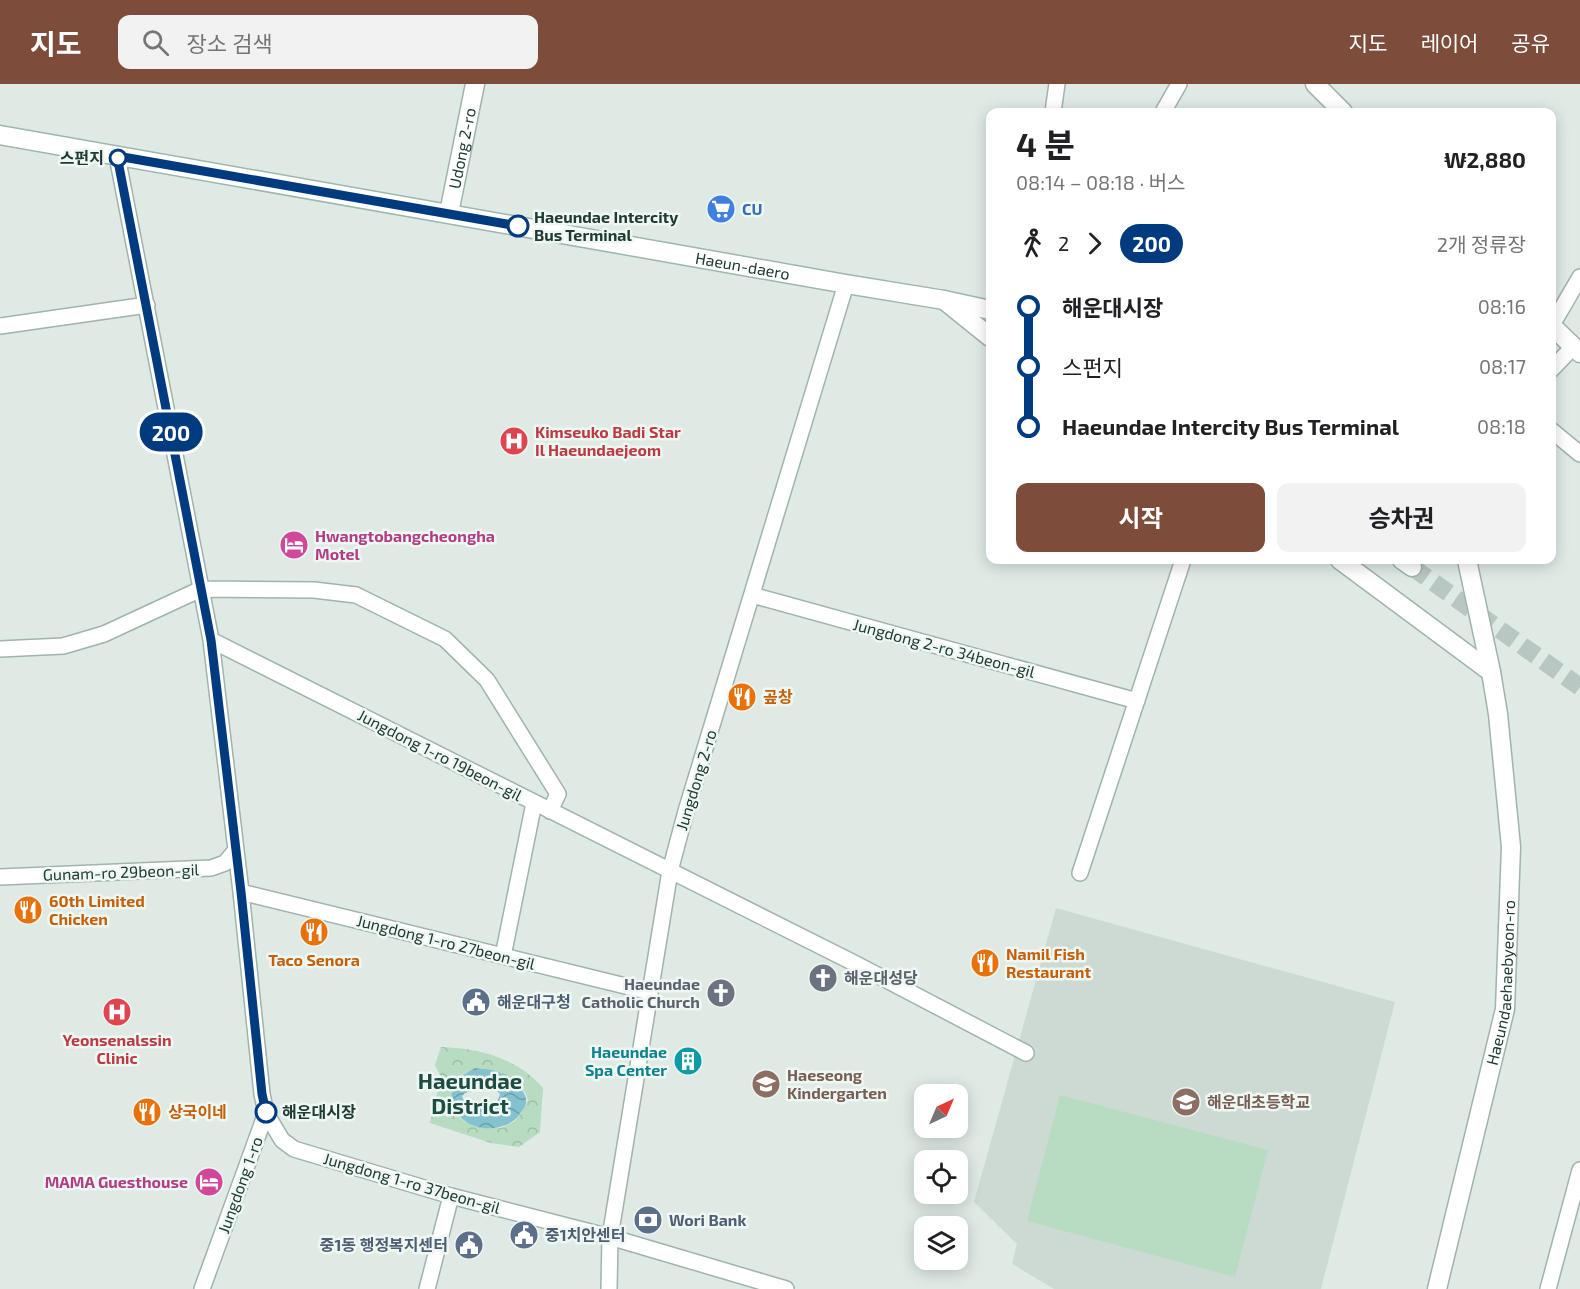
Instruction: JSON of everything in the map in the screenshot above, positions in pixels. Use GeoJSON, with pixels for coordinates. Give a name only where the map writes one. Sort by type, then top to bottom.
{"type":"FeatureCollection","features":[{"type":"Feature","properties":{"kind":"street","name":"Udong 2-ro"},"geometry":{"type":"LineString","coordinates":[[449,213],[475,84]]}},
{"type":"Feature","properties":{"kind":"street"},"geometry":{"type":"LineString","coordinates":[[1053,108],[1056,84]]}},
{"type":"Feature","properties":{"kind":"street"},"geometry":{"type":"LineString","coordinates":[[1165,108],[1179,84]]}},
{"type":"Feature","properties":{"kind":"street"},"geometry":{"type":"LineString","coordinates":[[1315,84],[1339,108]]}},
{"type":"Feature","properties":{"kind":"street","name":"Haeun-daero"},"geometry":{"type":"LineString","coordinates":[[0,135],[986,307]]}},
{"type":"Feature","properties":{"kind":"street","name":"Jungdong 1-ro"},"geometry":{"type":"LineString","coordinates":[[117,156],[211,640],[266,1113],[202,1289]]}},
{"type":"Feature","properties":{"kind":"street"},"geometry":{"type":"LineString","coordinates":[[1556,317],[1580,277]]}},
{"type":"Feature","properties":{"kind":"street","name":"Jungdong 2-ro"},"geometry":{"type":"LineString","coordinates":[[609,1289],[610,1237],[670,871],[686,811],[846,284]]}},
{"type":"Feature","properties":{"kind":"street"},"geometry":{"type":"LineString","coordinates":[[944,300],[986,334]]}},
{"type":"Feature","properties":{"kind":"street"},"geometry":{"type":"LineString","coordinates":[[0,326],[147,305]]}},
{"type":"Feature","properties":{"kind":"street"},"geometry":{"type":"LineString","coordinates":[[1556,330],[1576,350],[1556,366]]}},
{"type":"Feature","properties":{"kind":"street"},"geometry":{"type":"LineString","coordinates":[[1556,434],[1580,454]]}},
{"type":"Feature","properties":{"kind":"street"},"geometry":{"type":"LineString","coordinates":[[1080,873],[1182,564]]}},
{"type":"Feature","properties":{"kind":"street"},"geometry":{"type":"LineString","coordinates":[[1345,564],[1491,672]]}},
{"type":"Feature","properties":{"kind":"street","name":"Haeundaehaebyeon-ro"},"geometry":{"type":"LineString","coordinates":[[1437,1289],[1505,1009],[1511,848],[1498,714],[1468,564]]}},
{"type":"Feature","properties":{"kind":"street"},"geometry":{"type":"LineString","coordinates":[[0,649],[63,646],[74,643],[104,634],[201,589],[314,590],[356,595],[445,639],[487,680],[558,794],[550,811]]}},
{"type":"Feature","properties":{"kind":"street","name":"Jungdong 2-ro 34beon-gil"},"geometry":{"type":"LineString","coordinates":[[752,595],[1137,701]]}},
{"type":"Feature","properties":{"kind":"street","name":"Jungdong 1-ro 19beon-gil"},"geometry":{"type":"LineString","coordinates":[[211,640],[856,964],[1026,1053]]}},
{"type":"Feature","properties":{"kind":"street"},"geometry":{"type":"LineString","coordinates":[[503,956],[534,802]]}},
{"type":"Feature","properties":{"kind":"street","name":"Gunam-ro 29beon-gil"},"geometry":{"type":"LineString","coordinates":[[0,877],[211,868],[225,863],[235,851]]}},
{"type":"Feature","properties":{"kind":"street","name":"Jungdong 1-ro 27beon-gil"},"geometry":{"type":"LineString","coordinates":[[241,892],[650,992]]}},
{"type":"Feature","properties":{"kind":"street","name":"Jungdong 1-ro 37beon-gil"},"geometry":{"type":"LineString","coordinates":[[266,1113],[282,1140],[294,1149],[451,1196],[610,1237],[786,1289]]}},
{"type":"Feature","properties":{"kind":"street"},"geometry":{"type":"LineString","coordinates":[[1548,1289],[1580,1170]]}},
{"type":"Feature","properties":{"kind":"street"},"geometry":{"type":"LineString","coordinates":[[427,1289],[451,1196]]}},
{"type":"Feature","properties":{"kind":"shaded area","name":"해운대초등학교"},"geometry":{"type":"Polygon","coordinates":[[[1056,908],[1395,1002],[1321,1289],[1054,1289],[1012,1264],[1017,1244],[974,1202],[1056,908]]]}},
{"type":"Feature","properties":{"kind":"green space"},"geometry":{"type":"Polygon","coordinates":[[[441,1047],[483,1053],[522,1069],[543,1088],[540,1132],[519,1147],[491,1143],[430,1123],[441,1077],[435,1065],[441,1047]],[[475,1068],[451,1105],[458,1116],[465,1122],[501,1128],[515,1121],[528,1100],[525,1092],[501,1073],[475,1068]]]}},
{"type":"Feature","properties":{"kind":"green space"},"geometry":{"type":"Polygon","coordinates":[[[1060,1095],[1268,1150],[1235,1277],[1027,1221],[1060,1095]]]}},
{"type":"Feature","properties":{"kind":"water"},"geometry":{"type":"Polygon","coordinates":[[[475,1068],[496,1071],[522,1090],[526,1100],[525,1105],[514,1120],[498,1127],[482,1128],[458,1115],[452,1104],[452,1092],[459,1080],[475,1068]],[[488,1087],[465,1093],[462,1096],[464,1101],[472,1106],[488,1105],[498,1100],[500,1094],[488,1087]]]}},
{"type":"Feature","properties":{"kind":"tunnel"},"geometry":{"type":"LineString","coordinates":[[1412,567],[1580,687]]}},
{"type":"Feature","properties":{"kind":"bus line","name":"200"},"geometry":{"type":"LineString","coordinates":[[266,1112],[262,1094],[211,640],[117,156],[518,226]]}},
{"type":"Feature","properties":{"kind":"place","name":"스펀지"},"geometry":{"type":"Point","coordinates":[118,158]}},
{"type":"Feature","properties":{"kind":"place","name":"CU"},"geometry":{"type":"Point","coordinates":[721,209]}},
{"type":"Feature","properties":{"kind":"place","name":"Haeundae Intercity Bus Terminal"},"geometry":{"type":"Point","coordinates":[518,226]}},
{"type":"Feature","properties":{"kind":"place","name":"Kimseuko Badi Star Il Haeundaejeom"},"geometry":{"type":"Point","coordinates":[514,441]}},
{"type":"Feature","properties":{"kind":"place","name":"Hwangtobangcheongha Motel"},"geometry":{"type":"Point","coordinates":[294,545]}},
{"type":"Feature","properties":{"kind":"place","name":"곺창"},"geometry":{"type":"Point","coordinates":[742,697]}},
{"type":"Feature","properties":{"kind":"place","name":"60th Limited Chicken"},"geometry":{"type":"Point","coordinates":[28,910]}},
{"type":"Feature","properties":{"kind":"place","name":"Taco Senora"},"geometry":{"type":"Point","coordinates":[314,932]}},
{"type":"Feature","properties":{"kind":"place","name":"Namil Fish Restaurant"},"geometry":{"type":"Point","coordinates":[985,963]}},
{"type":"Feature","properties":{"kind":"place","name":"해운대성당"},"geometry":{"type":"Point","coordinates":[823,978]}},
{"type":"Feature","properties":{"kind":"place","name":"Haeundae Catholic Church"},"geometry":{"type":"Point","coordinates":[721,993]}},
{"type":"Feature","properties":{"kind":"place","name":"해운대구청"},"geometry":{"type":"Point","coordinates":[476,1002]}},
{"type":"Feature","properties":{"kind":"place","name":"Yeonsenalssin Clinic"},"geometry":{"type":"Point","coordinates":[117,1012]}},
{"type":"Feature","properties":{"kind":"place","name":"Haeundae Spa Center"},"geometry":{"type":"Point","coordinates":[688,1061]}},
{"type":"Feature","properties":{"kind":"place","name":"Haeseong Kindergarten"},"geometry":{"type":"Point","coordinates":[766,1084]}},
{"type":"Feature","properties":{"kind":"place","name":"해운대초등학교"},"geometry":{"type":"Point","coordinates":[1186,1102]}},
{"type":"Feature","properties":{"kind":"place","name":"상국이네"},"geometry":{"type":"Point","coordinates":[147,1112]}},
{"type":"Feature","properties":{"kind":"place","name":"해운대시장"},"geometry":{"type":"Point","coordinates":[266,1112]}},
{"type":"Feature","properties":{"kind":"place","name":"MAMA Guesthouse"},"geometry":{"type":"Point","coordinates":[209,1182]}},
{"type":"Feature","properties":{"kind":"place","name":"Wori Bank"},"geometry":{"type":"Point","coordinates":[648,1220]}},
{"type":"Feature","properties":{"kind":"place","name":"중1치안센터"},"geometry":{"type":"Point","coordinates":[524,1235]}},
{"type":"Feature","properties":{"kind":"place","name":"중1동 행정복지센터"},"geometry":{"type":"Point","coordinates":[469,1245]}},
{"type":"Feature","properties":{"kind":"district","name":"Haeundae District"},"geometry":{"type":"Point","coordinates":[470,1094]}}]}
